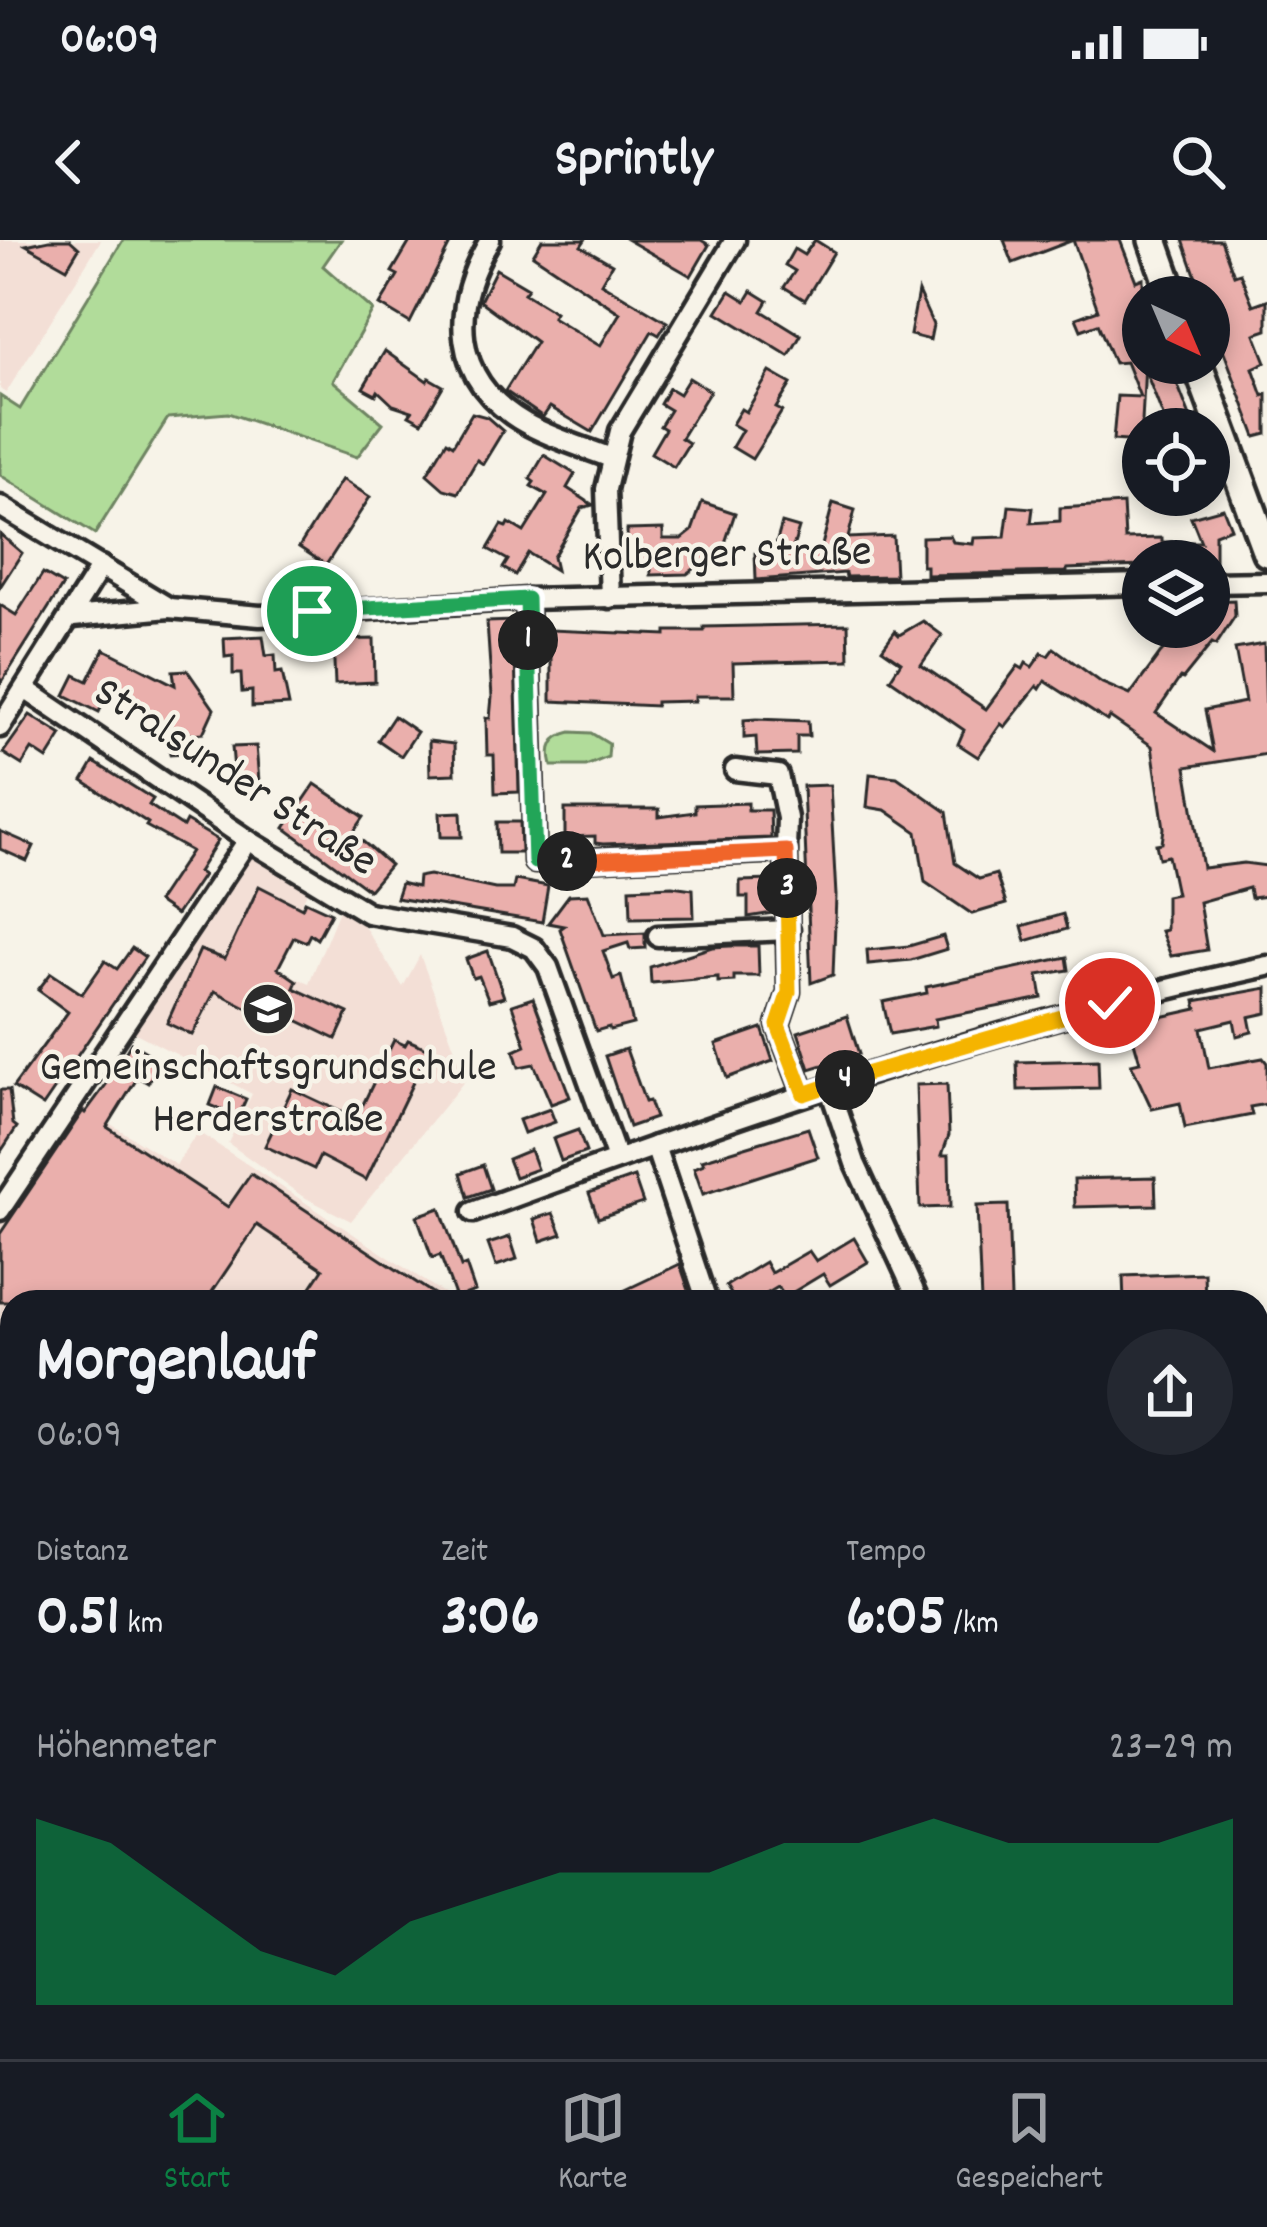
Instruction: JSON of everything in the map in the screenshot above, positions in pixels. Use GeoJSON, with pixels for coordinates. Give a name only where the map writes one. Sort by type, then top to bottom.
{"type":"FeatureCollection","features":[{"type":"Feature","properties":{"kind":"main road"},"geometry":{"type":"LineString","coordinates":[[1153,240],[1166,276]]}},
{"type":"Feature","properties":{"kind":"main road"},"geometry":{"type":"LineString","coordinates":[[1205,384],[1267,552]]}},
{"type":"Feature","properties":{"kind":"street"},"geometry":{"type":"LineString","coordinates":[[490,240],[472,271],[461,311],[470,364],[491,396],[515,417],[611,458]]}},
{"type":"Feature","properties":{"kind":"street"},"geometry":{"type":"LineString","coordinates":[[610,598],[606,489],[620,431],[735,240]]}},
{"type":"Feature","properties":{"kind":"street","name":"Kolberger Straße"},"geometry":{"type":"LineString","coordinates":[[0,506],[169,608]]}},
{"type":"Feature","properties":{"kind":"street"},"geometry":{"type":"LineString","coordinates":[[0,727],[101,566]]}},
{"type":"Feature","properties":{"kind":"street"},"geometry":{"type":"LineString","coordinates":[[1230,583],[1267,582]]}},
{"type":"Feature","properties":{"kind":"street","name":"Kolberger Straße"},"geometry":{"type":"LineString","coordinates":[[73,617],[169,608],[260,616],[527,599],[1122,585]]}},
{"type":"Feature","properties":{"kind":"street"},"geometry":{"type":"LineString","coordinates":[[527,599],[535,862],[786,851]]}},
{"type":"Feature","properties":{"kind":"street","name":"Stralsunder Straße"},"geometry":{"type":"LineString","coordinates":[[26,688],[248,840],[383,918],[512,937],[534,948],[548,967],[617,1159]]}},
{"type":"Feature","properties":{"kind":"street"},"geometry":{"type":"LineString","coordinates":[[735,770],[778,775],[787,818],[789,931],[789,992],[778,1025],[804,1094]]}},
{"type":"Feature","properties":{"kind":"street"},"geometry":{"type":"LineString","coordinates":[[0,1210],[248,840]]}},
{"type":"Feature","properties":{"kind":"street"},"geometry":{"type":"LineString","coordinates":[[658,936],[789,931]]}},
{"type":"Feature","properties":{"kind":"street"},"geometry":{"type":"LineString","coordinates":[[473,1212],[830,1085],[1069,1014],[1267,965]]}},
{"type":"Feature","properties":{"kind":"street"},"geometry":{"type":"LineString","coordinates":[[830,1085],[855,1163],[913,1290]]}},
{"type":"Feature","properties":{"kind":"street"},"geometry":{"type":"LineString","coordinates":[[656,1146],[702,1290]]}},
{"type":"Feature","properties":{"kind":"shaded area"},"geometry":{"type":"Polygon","coordinates":[[[0,240],[101,240],[6,393],[0,389],[0,240]]]}},
{"type":"Feature","properties":{"kind":"shaded area","name":"Gemeinschaftsgrundschule Herderstraße"},"geometry":{"type":"Polygon","coordinates":[[[252,856],[308,890],[270,967],[309,983],[340,908],[364,926],[403,987],[420,955],[466,1079],[351,1221],[302,1196],[228,1143],[252,1094],[128,1029],[252,856]]]}},
{"type":"Feature","properties":{"kind":"shaded area"},"geometry":{"type":"Polygon","coordinates":[[[77,1103],[176,1165],[198,1132],[439,1290],[0,1290],[0,1221],[77,1103]]]}},
{"type":"Feature","properties":{"kind":"green space"},"geometry":{"type":"Polygon","coordinates":[[[123,240],[341,240],[323,266],[373,310],[333,381],[383,423],[357,457],[228,413],[168,418],[95,534],[0,475],[0,396],[20,409],[123,240]]]}},
{"type":"Feature","properties":{"kind":"green space"},"geometry":{"type":"Polygon","coordinates":[[[571,732],[591,733],[609,744],[608,757],[586,766],[552,766],[552,744],[571,732]]]}},
{"type":"Feature","properties":{"kind":"building"},"geometry":{"type":"Polygon","coordinates":[[[70,240],[79,248],[67,268],[26,245],[70,240]]]}},
{"type":"Feature","properties":{"kind":"building"},"geometry":{"type":"Polygon","coordinates":[[[411,240],[452,240],[410,323],[380,305],[411,240]]]}},
{"type":"Feature","properties":{"kind":"building"},"geometry":{"type":"Polygon","coordinates":[[[542,240],[585,240],[581,246],[612,264],[601,283],[667,322],[659,335],[652,331],[592,432],[550,407],[543,417],[505,391],[536,342],[480,301],[496,269],[528,288],[524,293],[555,312],[552,317],[600,346],[620,313],[533,255],[542,240]]]}},
{"type":"Feature","properties":{"kind":"building"},"geometry":{"type":"Polygon","coordinates":[[[628,240],[701,240],[709,245],[691,276],[628,240]]]}},
{"type":"Feature","properties":{"kind":"building"},"geometry":{"type":"Polygon","coordinates":[[[815,240],[834,252],[805,300],[784,287],[795,271],[785,265],[794,249],[804,255],[815,240]]]}},
{"type":"Feature","properties":{"kind":"building"},"geometry":{"type":"Polygon","coordinates":[[[1004,240],[1071,240],[1071,241],[1013,263],[1004,240]]]}},
{"type":"Feature","properties":{"kind":"building"},"geometry":{"type":"Polygon","coordinates":[[[1073,240],[1120,240],[1134,276],[1122,276],[1122,362],[1114,363],[1098,324],[1081,330],[1076,318],[1098,310],[1073,240]]]}},
{"type":"Feature","properties":{"kind":"building"},"geometry":{"type":"Polygon","coordinates":[[[1183,240],[1221,240],[1234,275],[1240,273],[1253,305],[1267,300],[1267,330],[1255,334],[1266,362],[1253,368],[1263,396],[1267,394],[1267,434],[1256,437],[1230,368],[1230,276],[1196,276],[1183,240]]]}},
{"type":"Feature","properties":{"kind":"building"},"geometry":{"type":"Polygon","coordinates":[[[730,291],[746,301],[752,291],[768,301],[762,311],[801,335],[789,356],[717,312],[730,291]]]}},
{"type":"Feature","properties":{"kind":"building"},"geometry":{"type":"Polygon","coordinates":[[[918,292],[933,325],[930,340],[910,335],[918,292]]]}},
{"type":"Feature","properties":{"kind":"building"},"geometry":{"type":"Polygon","coordinates":[[[385,351],[427,381],[443,386],[422,422],[378,391],[376,395],[363,388],[385,351]]]}},
{"type":"Feature","properties":{"kind":"building"},"geometry":{"type":"Polygon","coordinates":[[[770,372],[791,384],[776,408],[782,411],[752,459],[732,447],[742,430],[732,424],[741,409],[746,412],[770,372]]]}},
{"type":"Feature","properties":{"kind":"building"},"geometry":{"type":"Polygon","coordinates":[[[689,378],[710,391],[681,438],[689,443],[674,467],[651,453],[670,410],[660,404],[669,388],[679,394],[689,378]]]}},
{"type":"Feature","properties":{"kind":"building"},"geometry":{"type":"Polygon","coordinates":[[[1135,384],[1144,384],[1143,408],[1122,408],[1122,441],[1113,440],[1117,396],[1140,397],[1135,384]]]}},
{"type":"Feature","properties":{"kind":"building"},"geometry":{"type":"Polygon","coordinates":[[[1150,384],[1177,384],[1187,408],[1160,408],[1150,384]]]}},
{"type":"Feature","properties":{"kind":"building"},"geometry":{"type":"Polygon","coordinates":[[[472,413],[487,417],[503,431],[483,464],[477,460],[458,493],[444,489],[427,474],[447,441],[453,445],[472,413]]]}},
{"type":"Feature","properties":{"kind":"building"},"geometry":{"type":"Polygon","coordinates":[[[544,455],[575,474],[567,488],[593,505],[582,508],[553,557],[556,570],[528,553],[515,575],[503,568],[508,560],[488,549],[502,525],[509,523],[524,532],[547,495],[531,486],[530,479],[544,455]]]}},
{"type":"Feature","properties":{"kind":"building"},"geometry":{"type":"Polygon","coordinates":[[[342,479],[370,497],[326,565],[299,547],[342,479]]]}},
{"type":"Feature","properties":{"kind":"building"},"geometry":{"type":"Polygon","coordinates":[[[702,502],[735,513],[724,546],[713,554],[719,562],[703,573],[698,566],[687,574],[651,575],[651,565],[628,565],[627,530],[663,529],[663,539],[682,539],[692,531],[702,502]]]}},
{"type":"Feature","properties":{"kind":"building"},"geometry":{"type":"Polygon","coordinates":[[[833,503],[855,510],[848,538],[893,536],[895,576],[846,577],[845,573],[756,580],[755,553],[774,551],[782,523],[799,528],[791,554],[820,553],[833,503]]]}},
{"type":"Feature","properties":{"kind":"building"},"geometry":{"type":"Polygon","coordinates":[[[1122,504],[1125,539],[1162,540],[1122,540],[1122,567],[926,575],[922,537],[950,536],[953,542],[973,544],[974,538],[1005,537],[1009,506],[1033,508],[1031,523],[1060,521],[1060,508],[1122,504]]]}},
{"type":"Feature","properties":{"kind":"building"},"geometry":{"type":"Polygon","coordinates":[[[1226,516],[1231,528],[1215,534],[1215,540],[1200,540],[1191,517],[1226,516]]]}},
{"type":"Feature","properties":{"kind":"building"},"geometry":{"type":"Polygon","coordinates":[[[0,534],[22,553],[0,587],[0,534]]]}},
{"type":"Feature","properties":{"kind":"building"},"geometry":{"type":"Polygon","coordinates":[[[43,573],[63,585],[0,685],[0,605],[16,615],[43,573]]]}},
{"type":"Feature","properties":{"kind":"building"},"geometry":{"type":"Polygon","coordinates":[[[1230,600],[1234,600],[1235,616],[1230,624],[1230,600]]]}},
{"type":"Feature","properties":{"kind":"building"},"geometry":{"type":"Polygon","coordinates":[[[514,621],[519,792],[495,793],[494,755],[487,755],[486,718],[490,718],[492,697],[487,622],[514,621]]]}},
{"type":"Feature","properties":{"kind":"building"},"geometry":{"type":"Polygon","coordinates":[[[923,621],[942,635],[921,665],[986,709],[1018,666],[1032,667],[1042,653],[1048,656],[1054,648],[1102,683],[1130,695],[1166,648],[1208,648],[1156,713],[1213,751],[1205,710],[1245,702],[1235,649],[1264,644],[1267,754],[1186,767],[1203,868],[1244,863],[1267,866],[1267,896],[1251,898],[1249,888],[1199,902],[1207,950],[1171,956],[1161,931],[1166,930],[1166,896],[1176,894],[1168,856],[1159,858],[1156,844],[1162,843],[1164,828],[1152,746],[1045,681],[1005,727],[1001,724],[978,757],[958,744],[964,730],[890,679],[901,662],[882,649],[895,631],[899,635],[923,621]]]}},
{"type":"Feature","properties":{"kind":"building"},"geometry":{"type":"Polygon","coordinates":[[[848,624],[849,660],[733,663],[734,696],[695,696],[695,701],[656,702],[656,706],[551,701],[551,630],[666,635],[666,631],[704,631],[704,627],[848,624]]]}},
{"type":"Feature","properties":{"kind":"building"},"geometry":{"type":"Polygon","coordinates":[[[263,636],[266,656],[275,655],[276,673],[282,672],[289,705],[252,707],[252,691],[242,692],[241,674],[233,674],[233,656],[225,657],[224,638],[263,636]]]}},
{"type":"Feature","properties":{"kind":"building"},"geometry":{"type":"Polygon","coordinates":[[[374,639],[375,682],[335,684],[333,640],[374,639]]]}},
{"type":"Feature","properties":{"kind":"building"},"geometry":{"type":"Polygon","coordinates":[[[104,649],[175,685],[173,671],[187,670],[214,709],[203,733],[182,735],[183,753],[170,754],[169,741],[146,709],[109,691],[99,712],[65,695],[75,675],[88,681],[104,649]]]}},
{"type":"Feature","properties":{"kind":"building"},"geometry":{"type":"Polygon","coordinates":[[[30,715],[62,735],[47,759],[32,749],[22,765],[3,753],[30,715]]]}},
{"type":"Feature","properties":{"kind":"building"},"geometry":{"type":"Polygon","coordinates":[[[394,716],[417,732],[401,756],[378,740],[394,716]]]}},
{"type":"Feature","properties":{"kind":"building"},"geometry":{"type":"Polygon","coordinates":[[[744,720],[808,721],[809,736],[797,736],[797,754],[757,755],[756,737],[744,738],[744,720]]]}},
{"type":"Feature","properties":{"kind":"building"},"geometry":{"type":"Polygon","coordinates":[[[429,741],[454,744],[455,774],[430,775],[429,741]]]}},
{"type":"Feature","properties":{"kind":"building"},"geometry":{"type":"Polygon","coordinates":[[[256,746],[259,781],[235,782],[232,747],[256,746]]]}},
{"type":"Feature","properties":{"kind":"building"},"geometry":{"type":"Polygon","coordinates":[[[94,762],[153,799],[149,805],[183,827],[186,821],[218,840],[198,872],[203,875],[176,915],[157,902],[191,851],[83,781],[94,762]]]}},
{"type":"Feature","properties":{"kind":"building"},"geometry":{"type":"Polygon","coordinates":[[[870,774],[897,777],[947,812],[955,863],[979,879],[996,874],[1006,904],[972,914],[925,882],[917,832],[885,810],[867,807],[870,774]]]}},
{"type":"Feature","properties":{"kind":"building"},"geometry":{"type":"Polygon","coordinates":[[[315,784],[364,817],[353,833],[390,865],[369,890],[285,828],[315,784]]]}},
{"type":"Feature","properties":{"kind":"building"},"geometry":{"type":"Polygon","coordinates":[[[830,785],[836,896],[833,975],[811,983],[803,786],[830,785]]]}},
{"type":"Feature","properties":{"kind":"building"},"geometry":{"type":"Polygon","coordinates":[[[748,803],[748,810],[770,810],[771,838],[603,844],[595,843],[595,836],[565,837],[565,809],[659,809],[659,817],[695,812],[695,805],[748,803]]]}},
{"type":"Feature","properties":{"kind":"building"},"geometry":{"type":"Polygon","coordinates":[[[461,812],[462,837],[441,837],[440,813],[461,812]]]}},
{"type":"Feature","properties":{"kind":"building"},"geometry":{"type":"Polygon","coordinates":[[[497,822],[520,822],[521,853],[498,853],[497,822]]]}},
{"type":"Feature","properties":{"kind":"building"},"geometry":{"type":"Polygon","coordinates":[[[0,831],[34,846],[27,861],[0,849],[0,831]]]}},
{"type":"Feature","properties":{"kind":"building"},"geometry":{"type":"Polygon","coordinates":[[[429,875],[495,889],[513,889],[515,880],[548,886],[542,922],[396,898],[401,883],[417,887],[418,877],[429,875]]]}},
{"type":"Feature","properties":{"kind":"building"},"geometry":{"type":"Polygon","coordinates":[[[772,880],[773,913],[748,917],[748,897],[740,897],[740,881],[772,880]]]}},
{"type":"Feature","properties":{"kind":"building"},"geometry":{"type":"Polygon","coordinates":[[[259,886],[302,908],[305,901],[331,913],[317,939],[310,934],[306,942],[294,937],[278,968],[297,981],[294,988],[348,1013],[336,1039],[282,1013],[277,1023],[215,991],[192,1035],[167,1023],[200,950],[225,959],[259,886]]]}},
{"type":"Feature","properties":{"kind":"building"},"geometry":{"type":"Polygon","coordinates":[[[630,888],[693,889],[694,917],[631,918],[630,888]]]}},
{"type":"Feature","properties":{"kind":"building"},"geometry":{"type":"Polygon","coordinates":[[[588,894],[604,935],[645,933],[645,948],[630,949],[628,943],[603,951],[613,979],[621,976],[633,1024],[610,1030],[596,1031],[560,929],[564,926],[548,923],[569,895],[588,894]]]}},
{"type":"Feature","properties":{"kind":"building"},"geometry":{"type":"Polygon","coordinates":[[[1063,914],[1067,929],[1026,941],[1022,926],[1063,914]]]}},
{"type":"Feature","properties":{"kind":"building"},"geometry":{"type":"Polygon","coordinates":[[[943,936],[947,949],[911,960],[868,964],[867,950],[909,946],[943,936]]]}},
{"type":"Feature","properties":{"kind":"building"},"geometry":{"type":"Polygon","coordinates":[[[758,946],[759,976],[651,983],[650,967],[712,947],[758,946]]]}},
{"type":"Feature","properties":{"kind":"building"},"geometry":{"type":"Polygon","coordinates":[[[132,948],[145,957],[43,1106],[13,1087],[68,1012],[38,990],[51,973],[82,994],[105,961],[117,969],[132,948]]]}},
{"type":"Feature","properties":{"kind":"building"},"geometry":{"type":"Polygon","coordinates":[[[488,951],[504,997],[489,1001],[466,959],[488,951]]]}},
{"type":"Feature","properties":{"kind":"building"},"geometry":{"type":"Polygon","coordinates":[[[1067,957],[1069,970],[1038,975],[1042,998],[935,1019],[936,1026],[890,1034],[883,1002],[927,993],[926,987],[1067,957]]]}},
{"type":"Feature","properties":{"kind":"building"},"geometry":{"type":"Polygon","coordinates":[[[1267,988],[1267,1013],[1249,1017],[1252,1032],[1237,1036],[1234,1020],[1201,1028],[1209,1068],[1263,1058],[1267,1104],[1250,1107],[1252,1115],[1185,1128],[1180,1103],[1152,1109],[1131,1064],[1140,1062],[1129,1024],[1197,1009],[1195,1001],[1267,988]]]}},
{"type":"Feature","properties":{"kind":"building"},"geometry":{"type":"Polygon","coordinates":[[[533,998],[570,1097],[551,1104],[534,1064],[519,1067],[514,1051],[526,1046],[512,1005],[533,998]]]}},
{"type":"Feature","properties":{"kind":"building"},"geometry":{"type":"Polygon","coordinates":[[[847,1016],[859,1054],[810,1069],[798,1032],[847,1016]]]}},
{"type":"Feature","properties":{"kind":"building"},"geometry":{"type":"Polygon","coordinates":[[[762,1028],[773,1061],[727,1078],[716,1044],[762,1028]]]}},
{"type":"Feature","properties":{"kind":"building"},"geometry":{"type":"Polygon","coordinates":[[[394,1040],[429,1049],[366,1180],[320,1156],[314,1169],[265,1146],[292,1089],[356,1119],[394,1040]]]}},
{"type":"Feature","properties":{"kind":"building"},"geometry":{"type":"Polygon","coordinates":[[[131,1043],[161,1061],[148,1083],[138,1077],[107,1127],[228,1207],[251,1174],[428,1290],[309,1290],[323,1269],[257,1225],[213,1290],[0,1290],[0,1234],[131,1043]]]}},
{"type":"Feature","properties":{"kind":"building"},"geometry":{"type":"Polygon","coordinates":[[[626,1049],[655,1118],[629,1127],[605,1056],[626,1049]]]}},
{"type":"Feature","properties":{"kind":"building"},"geometry":{"type":"Polygon","coordinates":[[[1098,1060],[1099,1088],[1018,1090],[1017,1062],[1098,1060]]]}},
{"type":"Feature","properties":{"kind":"building"},"geometry":{"type":"Polygon","coordinates":[[[947,1084],[949,1135],[942,1155],[949,1155],[950,1207],[920,1208],[916,1085],[947,1084]]]}},
{"type":"Feature","properties":{"kind":"building"},"geometry":{"type":"Polygon","coordinates":[[[217,1087],[246,1099],[238,1117],[210,1105],[217,1087]]]}},
{"type":"Feature","properties":{"kind":"building"},"geometry":{"type":"Polygon","coordinates":[[[0,1090],[9,1090],[17,1127],[0,1153],[0,1090]]]}},
{"type":"Feature","properties":{"kind":"building"},"geometry":{"type":"Polygon","coordinates":[[[550,1109],[555,1122],[524,1133],[519,1120],[550,1109]]]}},
{"type":"Feature","properties":{"kind":"building"},"geometry":{"type":"Polygon","coordinates":[[[808,1128],[818,1157],[703,1194],[694,1168],[704,1164],[702,1160],[808,1128]]]}},
{"type":"Feature","properties":{"kind":"building"},"geometry":{"type":"Polygon","coordinates":[[[578,1130],[586,1152],[561,1161],[553,1139],[578,1130]]]}},
{"type":"Feature","properties":{"kind":"building"},"geometry":{"type":"Polygon","coordinates":[[[530,1150],[537,1169],[515,1177],[508,1159],[530,1150]]]}},
{"type":"Feature","properties":{"kind":"building"},"geometry":{"type":"Polygon","coordinates":[[[483,1165],[491,1189],[468,1197],[461,1173],[483,1165]]]}},
{"type":"Feature","properties":{"kind":"building"},"geometry":{"type":"Polygon","coordinates":[[[634,1177],[643,1203],[598,1218],[589,1193],[634,1177]]]}},
{"type":"Feature","properties":{"kind":"building"},"geometry":{"type":"Polygon","coordinates":[[[1155,1177],[1156,1205],[1075,1207],[1074,1179],[1155,1177]]]}},
{"type":"Feature","properties":{"kind":"building"},"geometry":{"type":"Polygon","coordinates":[[[1008,1205],[1011,1290],[980,1290],[977,1206],[1008,1205]]]}},
{"type":"Feature","properties":{"kind":"building"},"geometry":{"type":"Polygon","coordinates":[[[440,1208],[461,1267],[466,1265],[475,1290],[453,1290],[440,1255],[432,1258],[417,1216],[440,1208]]]}},
{"type":"Feature","properties":{"kind":"building"},"geometry":{"type":"Polygon","coordinates":[[[553,1213],[562,1234],[541,1241],[534,1219],[553,1213]]]}},
{"type":"Feature","properties":{"kind":"building"},"geometry":{"type":"Polygon","coordinates":[[[510,1237],[517,1259],[496,1266],[488,1244],[510,1237]]]}},
{"type":"Feature","properties":{"kind":"building"},"geometry":{"type":"Polygon","coordinates":[[[854,1238],[868,1262],[830,1285],[823,1274],[797,1290],[728,1290],[726,1286],[765,1262],[771,1273],[809,1251],[816,1261],[854,1238]]]}},
{"type":"Feature","properties":{"kind":"building"},"geometry":{"type":"Polygon","coordinates":[[[680,1264],[689,1290],[625,1290],[680,1264]]]}},
{"type":"Feature","properties":{"kind":"building"},"geometry":{"type":"Polygon","coordinates":[[[1204,1273],[1205,1290],[1124,1290],[1123,1276],[1204,1273]]]}},
{"type":"Feature","properties":{"kind":"place","name":"Gemeinschaftsgrundschule Herderstraße"},"geometry":{"type":"Point","coordinates":[268,1009]}},
{"type":"Feature","properties":{"kind":"route"},"geometry":{"type":"LineString","coordinates":[[312,611],[527,599],[535,862],[786,851],[789,992],[778,1025],[804,1094],[900,1061],[1110,1003]]}}]}
